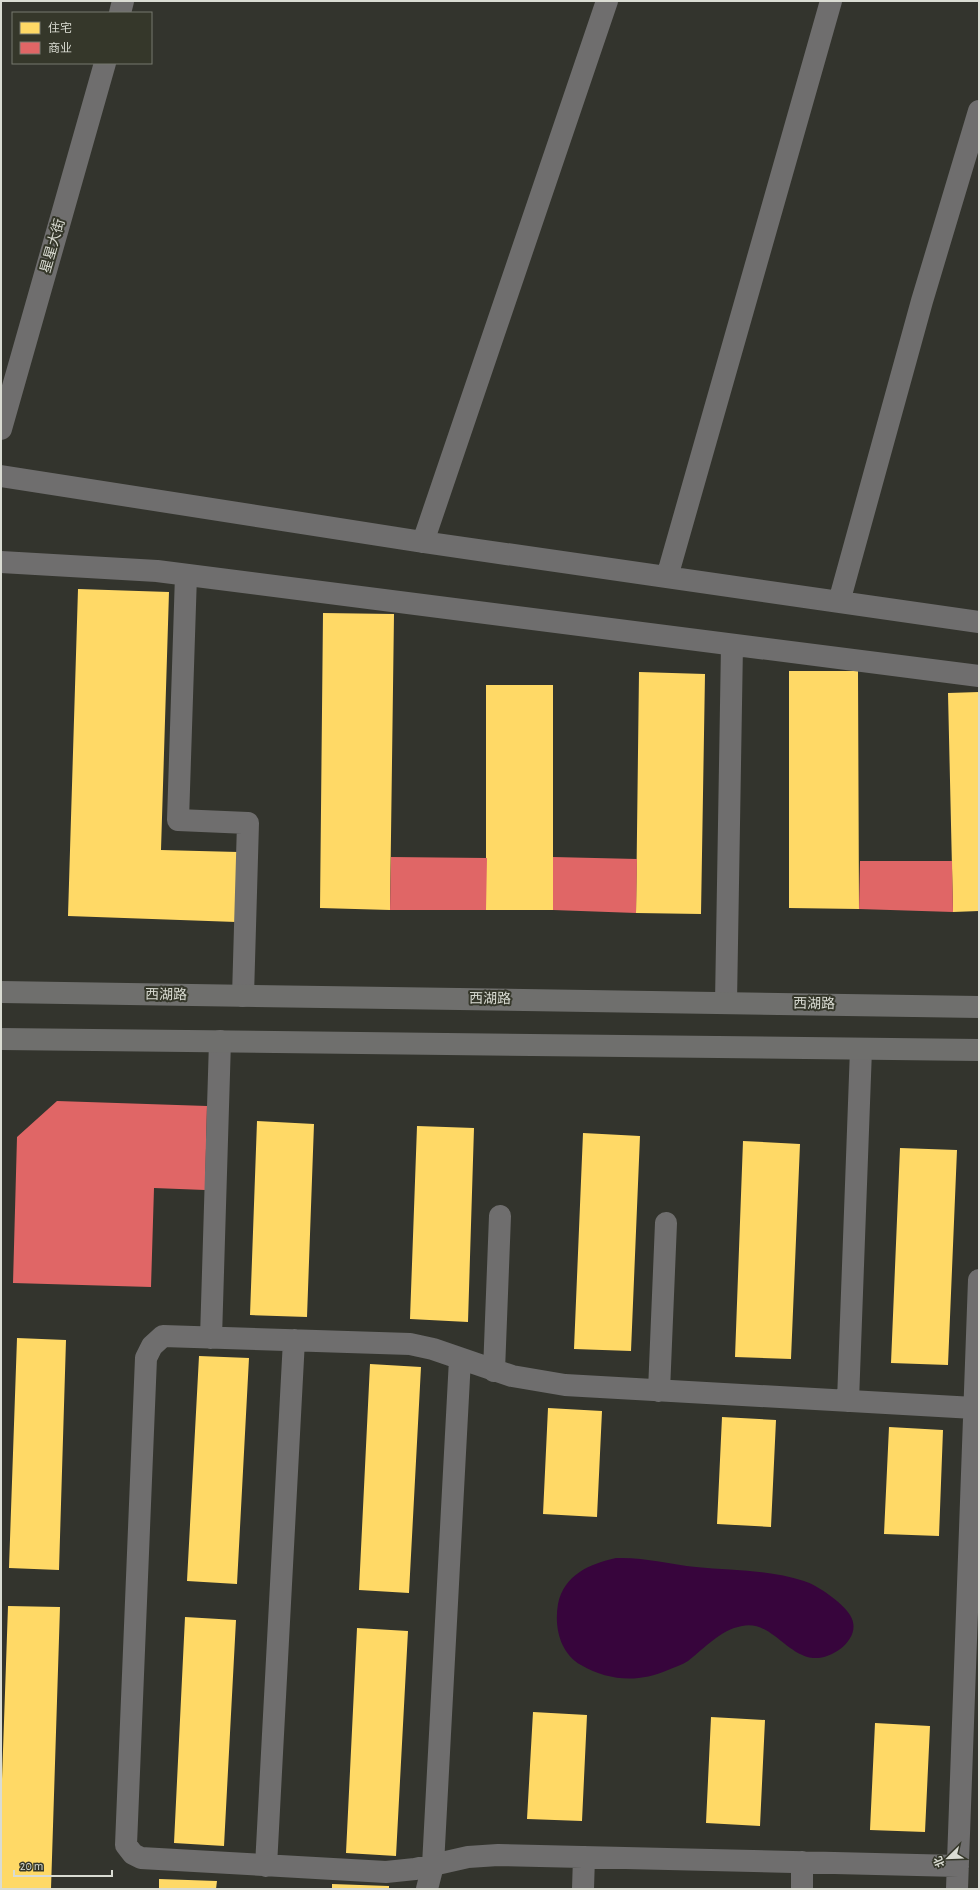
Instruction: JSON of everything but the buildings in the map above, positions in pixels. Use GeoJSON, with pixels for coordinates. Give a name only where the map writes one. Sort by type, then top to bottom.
{"type":"FeatureCollection","features":[{"type":"Feature","properties":{"kind":"main road","name":"西湖路"},"geometry":{"type":"LineString","coordinates":[[1,992],[979,1007]]}},
{"type":"Feature","properties":{"kind":"main road"},"geometry":{"type":"LineString","coordinates":[[1,1039],[979,1050]]}},
{"type":"Feature","properties":{"kind":"street"},"geometry":{"type":"LineString","coordinates":[[120,12],[123,1]]}},
{"type":"Feature","properties":{"kind":"street"},"geometry":{"type":"LineString","coordinates":[[423,542],[607,1]]}},
{"type":"Feature","properties":{"kind":"street"},"geometry":{"type":"LineString","coordinates":[[667,577],[831,1]]}},
{"type":"Feature","properties":{"kind":"street","name":"星星大街"},"geometry":{"type":"LineString","coordinates":[[1,429],[105,64]]}},
{"type":"Feature","properties":{"kind":"street"},"geometry":{"type":"LineString","coordinates":[[839,602],[922,301],[979,111]]}},
{"type":"Feature","properties":{"kind":"street"},"geometry":{"type":"LineString","coordinates":[[1,476],[423,542],[979,622]]}},
{"type":"Feature","properties":{"kind":"street"},"geometry":{"type":"LineString","coordinates":[[1,562],[157,571],[979,676]]}},
{"type":"Feature","properties":{"kind":"street"},"geometry":{"type":"LineString","coordinates":[[186,575],[178,820],[248,823],[243,996]]}},
{"type":"Feature","properties":{"kind":"street"},"geometry":{"type":"LineString","coordinates":[[726,1003],[732,645]]}},
{"type":"Feature","properties":{"kind":"street"},"geometry":{"type":"LineString","coordinates":[[211,1338],[220,1041]]}},
{"type":"Feature","properties":{"kind":"street"},"geometry":{"type":"LineString","coordinates":[[848,1401],[861,1049]]}},
{"type":"Feature","properties":{"kind":"street"},"geometry":{"type":"LineString","coordinates":[[494,1371],[500,1216]]}},
{"type":"Feature","properties":{"kind":"street"},"geometry":{"type":"LineString","coordinates":[[659,1391],[666,1223]]}},
{"type":"Feature","properties":{"kind":"street"},"geometry":{"type":"LineString","coordinates":[[957,1889],[972,1663],[974,1408],[979,1280]]}},
{"type":"Feature","properties":{"kind":"street"},"geometry":{"type":"LineString","coordinates":[[958,1866],[498,1855],[468,1857],[416,1869],[386,1872],[141,1858],[133,1854],[126,1845],[146,1358],[152,1346],[163,1336],[410,1344],[434,1349],[494,1371],[533,1381],[564,1385],[974,1408]]}},
{"type":"Feature","properties":{"kind":"street"},"geometry":{"type":"LineString","coordinates":[[266,1866],[294,1340]]}},
{"type":"Feature","properties":{"kind":"street"},"geometry":{"type":"LineString","coordinates":[[427,1889],[432,1865],[460,1359]]}},
{"type":"Feature","properties":{"kind":"street"},"geometry":{"type":"LineString","coordinates":[[583,1889],[584,1857]]}},
{"type":"Feature","properties":{"kind":"street"},"geometry":{"type":"LineString","coordinates":[[802,1862],[802,1889]]}},
{"type":"Feature","properties":{"kind":"shaded area"},"geometry":{"type":"Polygon","coordinates":[[[616,1558],[656,1561],[696,1567],[764,1572],[804,1581],[822,1590],[847,1610],[853,1623],[853,1631],[850,1639],[837,1651],[821,1658],[813,1658],[803,1656],[762,1628],[742,1626],[720,1635],[686,1662],[657,1674],[646,1677],[624,1678],[602,1674],[581,1665],[568,1654],[560,1639],[558,1630],[558,1604],[566,1585],[579,1572],[596,1564],[616,1558]]]}}]}
